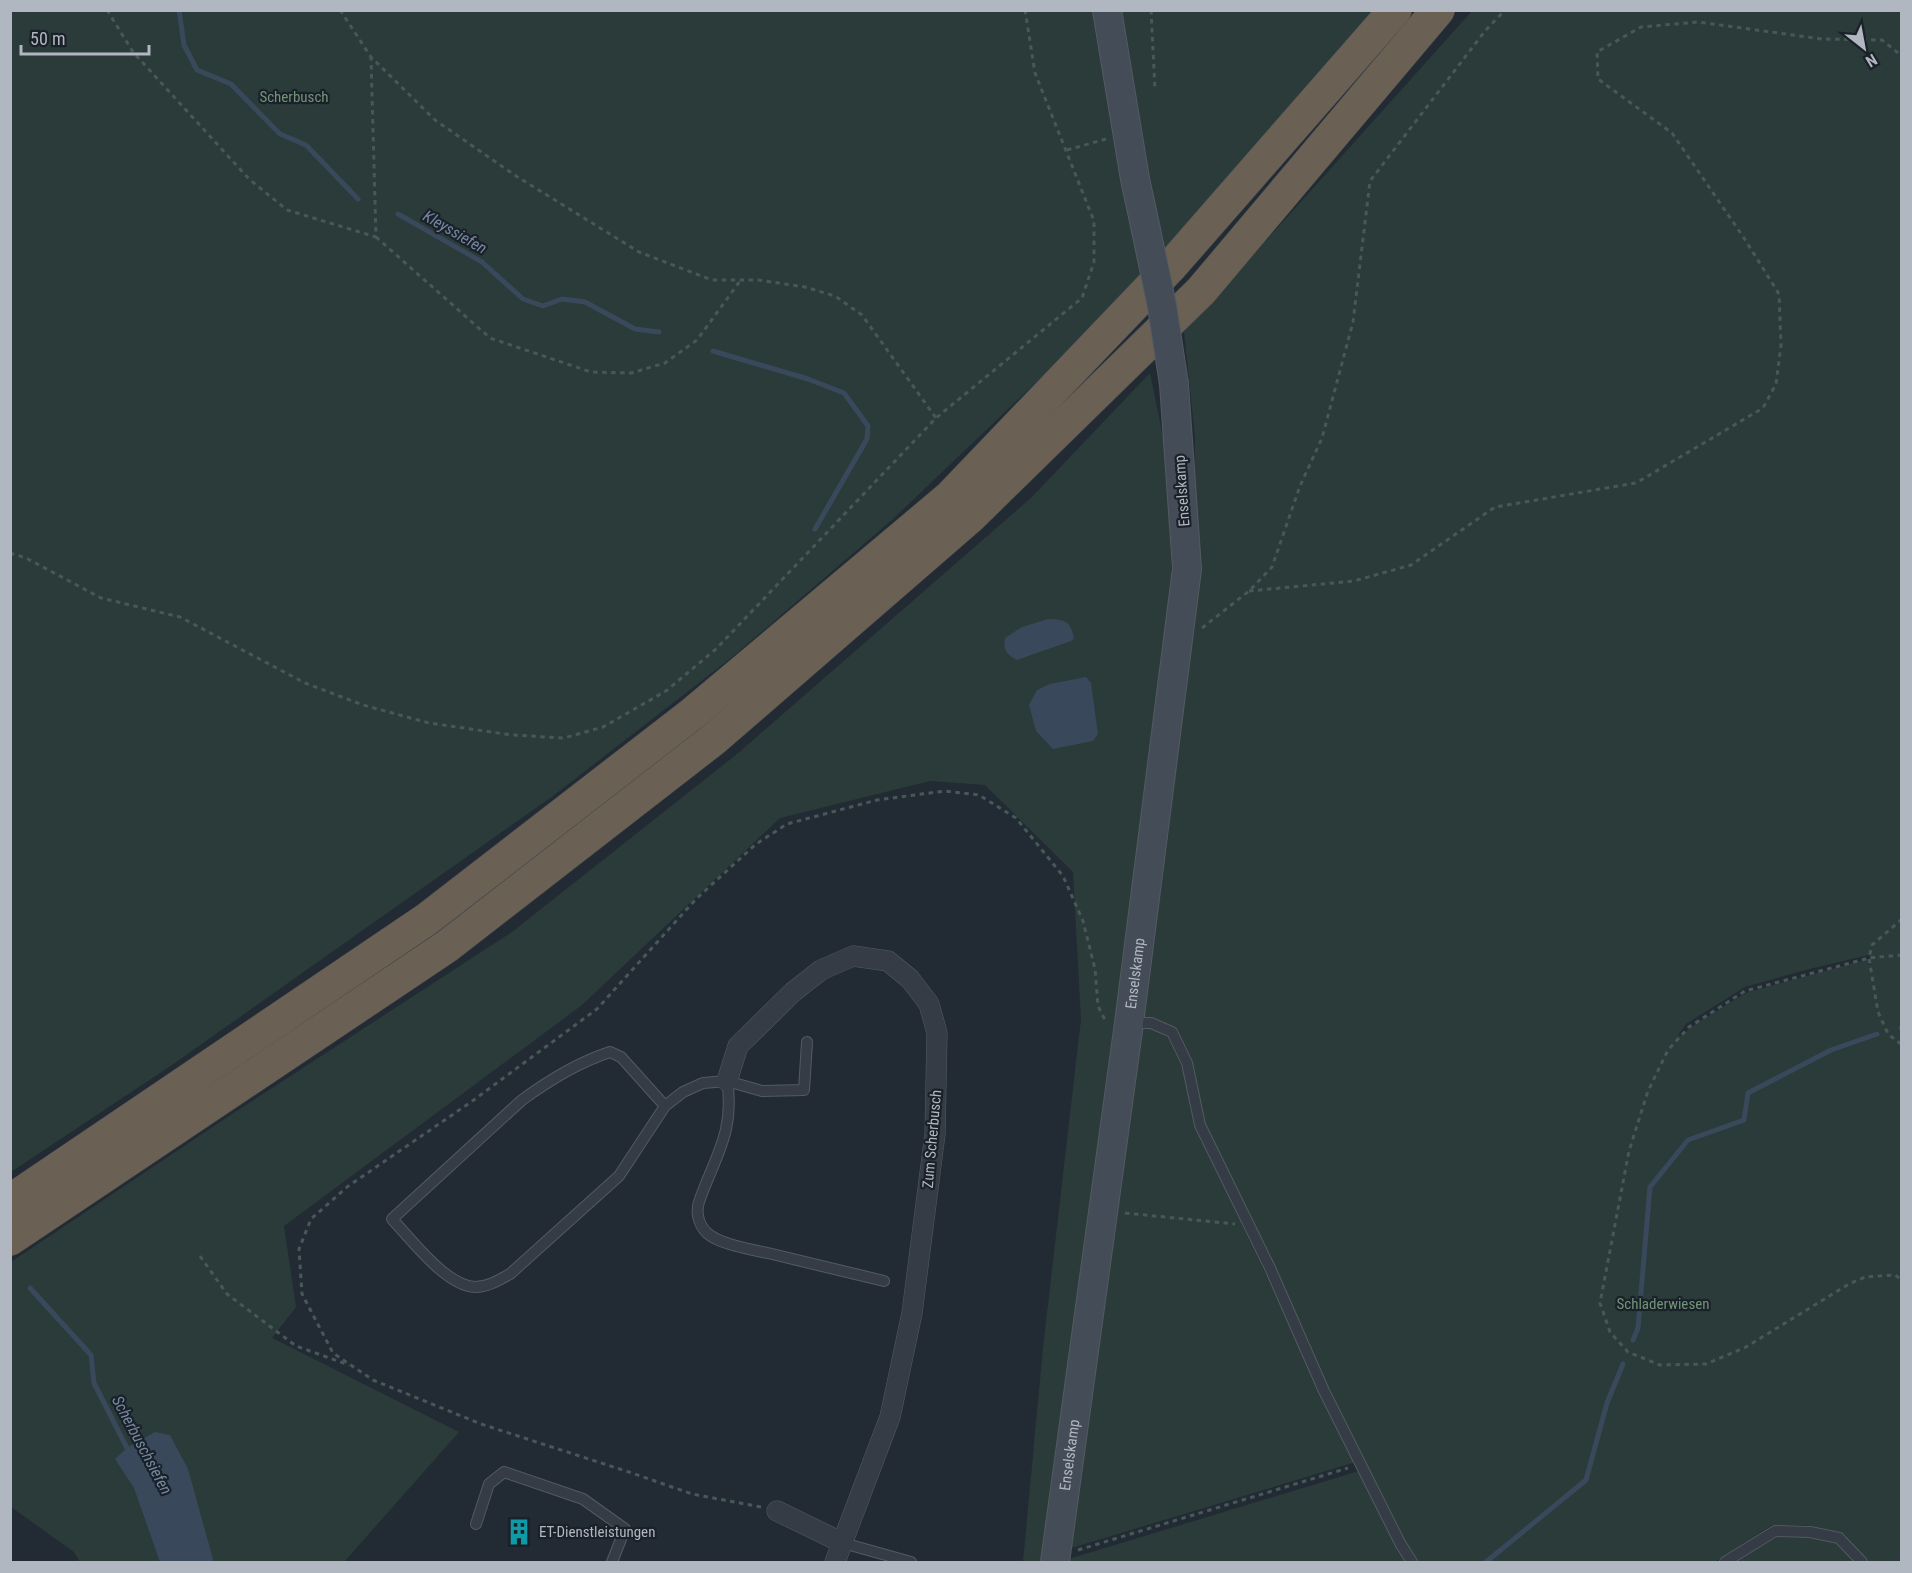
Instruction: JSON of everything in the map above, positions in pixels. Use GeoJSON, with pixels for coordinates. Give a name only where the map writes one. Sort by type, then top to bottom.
{"type":"FeatureCollection","features":[{"type":"Feature","properties":{"kind":"highway"},"geometry":{"type":"LineString","coordinates":[[10,1201],[428,919],[692,714],[950,497],[1172,266],[1395,10]]}},
{"type":"Feature","properties":{"kind":"highway"},"geometry":{"type":"LineString","coordinates":[[10,1239],[446,947],[714,739],[969,517],[1200,291],[1438,10]]}},
{"type":"Feature","properties":{"kind":"main road","name":"Enselskamp"},"geometry":{"type":"LineString","coordinates":[[1055,1560],[1104,1212],[1187,569],[1174,384],[1162,306],[1127,132],[1107,10]]}},
{"type":"Feature","properties":{"kind":"street","name":"Zum Scherbusch"},"geometry":{"type":"LineString","coordinates":[[727,1081],[738,1046],[793,992],[821,970],[853,957],[888,961],[910,979],[929,1004],[937,1033],[935,1134],[912,1313],[890,1417],[835,1563]]}},
{"type":"Feature","properties":{"kind":"street"},"geometry":{"type":"LineString","coordinates":[[777,1510],[843,1543]]}},
{"type":"Feature","properties":{"kind":"lane"},"geometry":{"type":"LineString","coordinates":[[1129,1023],[1151,1023],[1172,1032],[1187,1063],[1200,1125],[1249,1225],[1324,1391],[1412,1563]]}},
{"type":"Feature","properties":{"kind":"lane"},"geometry":{"type":"LineString","coordinates":[[665,1106],[621,1057],[610,1053],[597,1056],[522,1100],[392,1219],[445,1274],[475,1287],[493,1284],[510,1274],[619,1176],[665,1106],[683,1092],[703,1083],[727,1081],[762,1091],[804,1090],[807,1042]]}},
{"type":"Feature","properties":{"kind":"lane"},"geometry":{"type":"LineString","coordinates":[[727,1081],[730,1102],[728,1121],[720,1150],[699,1202],[697,1214],[701,1226],[709,1235],[733,1245],[884,1281]]}},
{"type":"Feature","properties":{"kind":"lane"},"geometry":{"type":"LineString","coordinates":[[476,1524],[489,1484],[504,1472],[583,1499],[625,1529],[612,1563]]}},
{"type":"Feature","properties":{"kind":"lane"},"geometry":{"type":"LineString","coordinates":[[1725,1563],[1775,1531],[1810,1532],[1839,1538],[1862,1563]]}},
{"type":"Feature","properties":{"kind":"lane"},"geometry":{"type":"LineString","coordinates":[[843,1543],[911,1563]]}},
{"type":"Feature","properties":{"kind":"path"},"geometry":{"type":"LineString","coordinates":[[107,10],[133,52],[249,179],[287,210],[376,237],[490,338],[591,372],[631,373],[664,363],[697,340],[740,281]]}},
{"type":"Feature","properties":{"kind":"path"},"geometry":{"type":"LineString","coordinates":[[340,10],[370,57],[435,120],[516,176],[639,252],[712,280],[758,280],[805,287],[835,296],[862,315],[936,418]]}},
{"type":"Feature","properties":{"kind":"path"},"geometry":{"type":"LineString","coordinates":[[10,553],[26,558],[101,598],[180,617],[305,683],[363,705],[429,723],[512,735],[564,738],[603,727],[666,691],[716,649],[936,418],[1082,298],[1094,262],[1094,221],[1035,73],[1025,10]]}},
{"type":"Feature","properties":{"kind":"path"},"geometry":{"type":"LineString","coordinates":[[1151,10],[1155,90]]}},
{"type":"Feature","properties":{"kind":"path"},"geometry":{"type":"LineString","coordinates":[[1180,632],[1204,628],[1249,591],[1272,567],[1300,486],[1322,438],[1353,322],[1371,181],[1485,31],[1505,10]]}},
{"type":"Feature","properties":{"kind":"path"},"geometry":{"type":"LineString","coordinates":[[1249,591],[1354,580],[1411,565],[1495,507],[1636,483],[1763,408],[1776,384],[1781,345],[1779,294],[1744,238],[1672,133],[1598,79],[1597,52],[1641,27],[1698,22],[1822,39],[1882,40],[1902,56]]}},
{"type":"Feature","properties":{"kind":"path"},"geometry":{"type":"LineString","coordinates":[[370,57],[376,237]]}},
{"type":"Feature","properties":{"kind":"path"},"geometry":{"type":"LineString","coordinates":[[1067,150],[1127,132]]}},
{"type":"Feature","properties":{"kind":"path"},"geometry":{"type":"LineString","coordinates":[[1902,919],[1872,945],[1869,958],[1878,1012],[1887,1034],[1902,1045]]}},
{"type":"Feature","properties":{"kind":"path"},"geometry":{"type":"LineString","coordinates":[[1902,955],[1869,958],[1745,991],[1689,1026],[1668,1050],[1648,1091],[1629,1151],[1600,1303],[1610,1332],[1628,1352],[1660,1365],[1706,1364],[1746,1347],[1849,1284],[1865,1277],[1895,1275],[1902,1280]]}},
{"type":"Feature","properties":{"kind":"path"},"geometry":{"type":"LineString","coordinates":[[1104,1212],[1249,1225]]}},
{"type":"Feature","properties":{"kind":"path"},"geometry":{"type":"LineString","coordinates":[[200,1256],[227,1294],[296,1346],[353,1367]]}},
{"type":"Feature","properties":{"kind":"path"},"geometry":{"type":"LineString","coordinates":[[1055,1560],[1361,1464]]}},
{"type":"Feature","properties":{"kind":"green space","name":"Scherbusch"},"geometry":{"type":"Polygon","coordinates":[[[11,11],[1380,11],[1164,260],[893,519],[731,658],[553,796],[172,1065],[11,1172],[11,11]]]}},
{"type":"Feature","properties":{"kind":"green space","name":"Schladerwiesen"},"geometry":{"type":"Polygon","coordinates":[[[1472,11],[1901,11],[1901,1562],[1864,1562],[1838,1532],[1806,1525],[1772,1525],[1715,1562],[1416,1562],[1402,1540],[1327,1387],[1205,1125],[1176,1030],[1137,1017],[1192,568],[1195,437],[1184,332],[1472,11]],[[1869,955],[1745,987],[1686,1024],[1678,1035],[1680,1036],[1746,993],[1868,959],[1868,965],[1871,965],[1869,955]]]}},
{"type":"Feature","properties":{"kind":"green space"},"geometry":{"type":"Polygon","coordinates":[[[1150,373],[1166,451],[1172,578],[1118,1027],[1045,1562],[1023,1562],[1043,1348],[1081,1019],[1073,872],[985,785],[930,781],[780,818],[582,1005],[284,1226],[296,1307],[272,1338],[459,1432],[344,1562],[80,1562],[74,1552],[11,1507],[11,1262],[232,1114],[512,932],[737,754],[1032,497],[1150,373]]]}},
{"type":"Feature","properties":{"kind":"green space"},"geometry":{"type":"Polygon","coordinates":[[[1138,1027],[1163,1032],[1174,1044],[1185,1079],[1194,1125],[1356,1462],[1068,1549],[1138,1027]]]}},
{"type":"Feature","properties":{"kind":"green space"},"geometry":{"type":"Polygon","coordinates":[[[1359,1471],[1407,1562],[1062,1562],[1062,1561],[1359,1471]]]}},
{"type":"Feature","properties":{"kind":"green space"},"geometry":{"type":"Polygon","coordinates":[[[1809,1536],[1838,1543],[1856,1562],[1735,1562],[1776,1537],[1809,1536]]]}},
{"type":"Feature","properties":{"kind":"water"},"geometry":{"type":"Polygon","coordinates":[[[1048,619],[1066,622],[1074,638],[1017,660],[1008,654],[1004,646],[1005,638],[1022,627],[1048,619]]]}},
{"type":"Feature","properties":{"kind":"water"},"geometry":{"type":"Polygon","coordinates":[[[1086,677],[1091,683],[1098,734],[1093,741],[1053,749],[1036,731],[1029,705],[1037,690],[1050,684],[1086,677]]]}},
{"type":"Feature","properties":{"kind":"water"},"geometry":{"type":"Polygon","coordinates":[[[155,1432],[170,1435],[188,1469],[212,1562],[160,1562],[134,1488],[115,1459],[127,1448],[155,1432]]]}},
{"type":"Feature","properties":{"kind":"waterway","name":"Kleyssiefen"},"geometry":{"type":"LineString","coordinates":[[179,10],[184,45],[197,70],[231,84],[280,134],[306,145],[358,199]]}},
{"type":"Feature","properties":{"kind":"waterway","name":"Kleyssiefen"},"geometry":{"type":"LineString","coordinates":[[398,214],[482,262],[523,299],[543,306],[562,299],[585,302],[635,329],[659,332]]}},
{"type":"Feature","properties":{"kind":"waterway","name":"Kleyssiefen"},"geometry":{"type":"LineString","coordinates":[[713,351],[808,379],[844,393],[868,426],[867,439],[815,529]]}},
{"type":"Feature","properties":{"kind":"waterway"},"geometry":{"type":"LineString","coordinates":[[1633,1340],[1638,1328],[1650,1187],[1688,1140],[1744,1120],[1748,1093],[1831,1050],[1877,1034]]}},
{"type":"Feature","properties":{"kind":"waterway","name":"Scherbuschsiefen"},"geometry":{"type":"LineString","coordinates":[[30,1288],[91,1355],[94,1383],[130,1454]]}},
{"type":"Feature","properties":{"kind":"waterway"},"geometry":{"type":"LineString","coordinates":[[1486,1562],[1586,1480],[1607,1403],[1623,1364]]}},
{"type":"Feature","properties":{"kind":"place","name":"ET-Dienstleistungen"},"geometry":{"type":"Point","coordinates":[519,1532]}}]}
